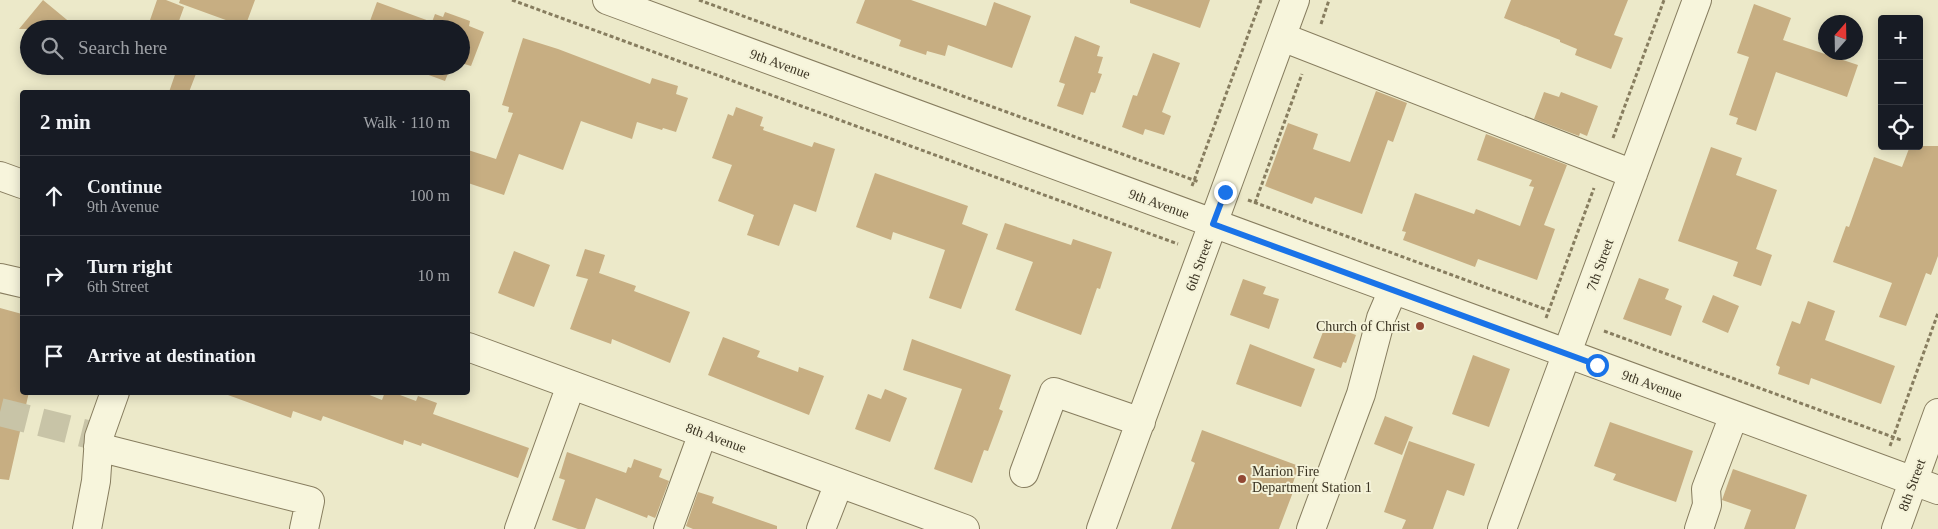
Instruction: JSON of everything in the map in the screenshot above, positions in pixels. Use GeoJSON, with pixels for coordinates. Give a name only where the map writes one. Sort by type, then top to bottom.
{"type":"FeatureCollection","features":[{"type":"Feature","properties":{"kind":"street","name":"9th Avenue"},"geometry":{"type":"LineString","coordinates":[[607,0],[1926,485]]}},
{"type":"Feature","properties":{"kind":"street","name":"6th Street"},"geometry":{"type":"LineString","coordinates":[[1101,529],[1296,0]]}},
{"type":"Feature","properties":{"kind":"street","name":"7th Street"},"geometry":{"type":"LineString","coordinates":[[1502,529],[1697,0]]}},
{"type":"Feature","properties":{"kind":"street"},"geometry":{"type":"LineString","coordinates":[[1282,37],[1633,174]]}},
{"type":"Feature","properties":{"kind":"street"},"geometry":{"type":"LineString","coordinates":[[0,176],[20,183]]}},
{"type":"Feature","properties":{"kind":"street"},"geometry":{"type":"LineString","coordinates":[[0,278],[20,283]]}},
{"type":"Feature","properties":{"kind":"street"},"geometry":{"type":"LineString","coordinates":[[1310,529],[1361,394],[1381,318],[1393,290]]}},
{"type":"Feature","properties":{"kind":"street","name":"8th Avenue"},"geometry":{"type":"LineString","coordinates":[[470,348],[839,483],[952,527]]}},
{"type":"Feature","properties":{"kind":"street"},"geometry":{"type":"LineString","coordinates":[[519,529],[571,385]]}},
{"type":"Feature","properties":{"kind":"street"},"geometry":{"type":"LineString","coordinates":[[1024,473],[1054,392],[1141,422]]}},
{"type":"Feature","properties":{"kind":"street"},"geometry":{"type":"LineString","coordinates":[[87,529],[96,481],[99,437],[114,395]]}},
{"type":"Feature","properties":{"kind":"street","name":"8th Street"},"geometry":{"type":"LineString","coordinates":[[1896,529],[1926,485],[1938,413]]}},
{"type":"Feature","properties":{"kind":"street"},"geometry":{"type":"LineString","coordinates":[[1699,529],[1707,505],[1706,489],[1734,415]]}},
{"type":"Feature","properties":{"kind":"street"},"geometry":{"type":"LineString","coordinates":[[668,529],[703,433]]}},
{"type":"Feature","properties":{"kind":"street"},"geometry":{"type":"LineString","coordinates":[[98,447],[310,502],[312,527]]}},
{"type":"Feature","properties":{"kind":"street"},"geometry":{"type":"LineString","coordinates":[[822,529],[839,483]]}},
{"type":"Feature","properties":{"kind":"path"},"geometry":{"type":"LineString","coordinates":[[512,0],[1180,244]]}},
{"type":"Feature","properties":{"kind":"path"},"geometry":{"type":"LineString","coordinates":[[699,0],[1202,183]]}},
{"type":"Feature","properties":{"kind":"path"},"geometry":{"type":"LineString","coordinates":[[1191,188],[1260,0]]}},
{"type":"Feature","properties":{"kind":"path"},"geometry":{"type":"LineString","coordinates":[[1255,203],[1329,0]]}},
{"type":"Feature","properties":{"kind":"path"},"geometry":{"type":"LineString","coordinates":[[1240,197],[1557,314]]}},
{"type":"Feature","properties":{"kind":"path"},"geometry":{"type":"LineString","coordinates":[[1888,453],[1938,313]]}},
{"type":"Feature","properties":{"kind":"path"},"geometry":{"type":"LineString","coordinates":[[1599,329],[1908,443]]}},
{"type":"Feature","properties":{"kind":"building"},"geometry":{"type":"Polygon","coordinates":[[[43,0],[67,20],[26,20],[43,0]]]}},
{"type":"Feature","properties":{"kind":"building"},"geometry":{"type":"Polygon","coordinates":[[[157,0],[166,0],[184,7],[179,20],[150,20],[157,0]]]}},
{"type":"Feature","properties":{"kind":"building"},"geometry":{"type":"Polygon","coordinates":[[[180,0],[255,0],[248,20],[226,20],[179,3],[180,0]]]}},
{"type":"Feature","properties":{"kind":"building"},"geometry":{"type":"Polygon","coordinates":[[[865,0],[911,0],[986,26],[994,2],[1031,16],[1012,68],[948,45],[945,56],[927,51],[926,55],[899,46],[901,40],[856,23],[865,0]]]}},
{"type":"Feature","properties":{"kind":"building"},"geometry":{"type":"Polygon","coordinates":[[[1130,0],[1210,0],[1200,28],[1130,3],[1130,0]]]}},
{"type":"Feature","properties":{"kind":"building"},"geometry":{"type":"Polygon","coordinates":[[[1511,0],[1628,0],[1614,35],[1623,38],[1611,69],[1575,55],[1577,49],[1560,42],[1560,40],[1504,18],[1511,0]]]}},
{"type":"Feature","properties":{"kind":"building"},"geometry":{"type":"Polygon","coordinates":[[[377,2],[426,20],[370,20],[377,2]]]}},
{"type":"Feature","properties":{"kind":"building"},"geometry":{"type":"Polygon","coordinates":[[[1754,4],[1791,18],[1783,40],[1818,52],[1818,60],[1843,60],[1858,65],[1847,97],[1776,72],[1756,131],[1736,124],[1738,118],[1729,115],[1749,57],[1737,53],[1754,4]]]}},
{"type":"Feature","properties":{"kind":"building"},"geometry":{"type":"Polygon","coordinates":[[[445,12],[467,20],[433,20],[435,14],[443,17],[445,12]]]}},
{"type":"Feature","properties":{"kind":"building"},"geometry":{"type":"Polygon","coordinates":[[[470,26],[484,32],[470,66],[470,26]]]}},
{"type":"Feature","properties":{"kind":"building"},"geometry":{"type":"Polygon","coordinates":[[[1075,36],[1100,46],[1097,56],[1103,57],[1098,73],[1102,74],[1095,93],[1091,92],[1083,115],[1057,106],[1065,84],[1059,82],[1075,36]]]}},
{"type":"Feature","properties":{"kind":"building"},"geometry":{"type":"Polygon","coordinates":[[[523,38],[558,49],[650,84],[652,78],[678,86],[676,94],[688,98],[676,132],[663,128],[662,130],[637,122],[632,139],[581,121],[563,170],[519,154],[504,195],[470,184],[470,151],[496,159],[513,113],[508,112],[509,107],[502,105],[523,38]]]}},
{"type":"Feature","properties":{"kind":"building"},"geometry":{"type":"Polygon","coordinates":[[[1153,53],[1180,63],[1162,112],[1171,116],[1164,135],[1145,129],[1143,135],[1122,127],[1133,95],[1137,96],[1153,53]]]}},
{"type":"Feature","properties":{"kind":"building"},"geometry":{"type":"Polygon","coordinates":[[[175,75],[196,75],[190,90],[170,90],[175,75]]]}},
{"type":"Feature","properties":{"kind":"building"},"geometry":{"type":"Polygon","coordinates":[[[429,75],[447,75],[445,81],[429,75]]]}},
{"type":"Feature","properties":{"kind":"building"},"geometry":{"type":"Polygon","coordinates":[[[1376,91],[1407,103],[1393,142],[1388,140],[1362,214],[1315,197],[1312,204],[1265,186],[1288,123],[1318,134],[1313,149],[1350,162],[1376,91]]]}},
{"type":"Feature","properties":{"kind":"building"},"geometry":{"type":"Polygon","coordinates":[[[1544,92],[1559,97],[1561,92],[1598,106],[1587,136],[1580,133],[1579,136],[1534,119],[1544,92]]]}},
{"type":"Feature","properties":{"kind":"building"},"geometry":{"type":"Polygon","coordinates":[[[736,107],[763,117],[760,126],[764,127],[763,130],[812,147],[814,142],[835,149],[816,212],[794,204],[779,246],[747,235],[754,215],[718,201],[732,165],[712,158],[728,114],[733,116],[736,107]]]}},
{"type":"Feature","properties":{"kind":"building"},"geometry":{"type":"Polygon","coordinates":[[[1486,134],[1567,165],[1544,225],[1555,229],[1537,280],[1478,259],[1475,267],[1403,240],[1406,232],[1402,231],[1415,193],[1474,214],[1476,209],[1520,226],[1534,187],[1529,186],[1532,180],[1477,160],[1486,134]]]}},
{"type":"Feature","properties":{"kind":"building"},"geometry":{"type":"Polygon","coordinates":[[[1923,146],[1938,146],[1938,256],[1931,275],[1926,273],[1906,326],[1879,317],[1892,283],[1833,262],[1846,226],[1849,227],[1874,157],[1902,167],[1908,150],[1923,150],[1923,146]]]}},
{"type":"Feature","properties":{"kind":"building"},"geometry":{"type":"Polygon","coordinates":[[[1711,147],[1742,158],[1736,175],[1777,190],[1756,249],[1772,255],[1761,286],[1733,276],[1738,262],[1678,241],[1711,147]]]}},
{"type":"Feature","properties":{"kind":"building"},"geometry":{"type":"Polygon","coordinates":[[[875,173],[968,206],[962,224],[988,234],[961,309],[929,298],[945,250],[893,232],[891,240],[856,227],[875,173]]]}},
{"type":"Feature","properties":{"kind":"building"},"geometry":{"type":"Polygon","coordinates":[[[1005,223],[1071,245],[1073,239],[1112,252],[1100,289],[1097,288],[1081,335],[1015,310],[1033,262],[996,249],[1005,223]]]}},
{"type":"Feature","properties":{"kind":"building"},"geometry":{"type":"Polygon","coordinates":[[[585,249],[605,255],[599,273],[636,286],[634,291],[690,312],[670,363],[612,339],[611,344],[570,329],[588,279],[576,276],[585,249]]]}},
{"type":"Feature","properties":{"kind":"building"},"geometry":{"type":"Polygon","coordinates":[[[514,251],[550,265],[534,307],[498,293],[514,251]]]}},
{"type":"Feature","properties":{"kind":"building"},"geometry":{"type":"Polygon","coordinates":[[[1639,278],[1669,289],[1665,299],[1682,306],[1671,336],[1623,319],[1639,278]]]}},
{"type":"Feature","properties":{"kind":"building"},"geometry":{"type":"Polygon","coordinates":[[[1243,279],[1266,287],[1263,294],[1279,299],[1269,329],[1230,315],[1243,279]]]}},
{"type":"Feature","properties":{"kind":"building"},"geometry":{"type":"Polygon","coordinates":[[[1713,295],[1739,306],[1728,333],[1702,322],[1713,295]]]}},
{"type":"Feature","properties":{"kind":"building"},"geometry":{"type":"Polygon","coordinates":[[[1808,301],[1835,311],[1825,340],[1895,366],[1881,404],[1811,378],[1809,385],[1778,374],[1780,367],[1776,365],[1792,321],[1800,324],[1808,301]]]}},
{"type":"Feature","properties":{"kind":"building"},"geometry":{"type":"Polygon","coordinates":[[[0,308],[20,313],[20,395],[28,395],[9,480],[0,479],[0,308]]]}},
{"type":"Feature","properties":{"kind":"building"},"geometry":{"type":"Polygon","coordinates":[[[1326,324],[1356,335],[1346,363],[1343,362],[1341,368],[1313,358],[1326,324]]]}},
{"type":"Feature","properties":{"kind":"building"},"geometry":{"type":"Polygon","coordinates":[[[723,337],[760,351],[757,357],[798,372],[799,367],[824,376],[809,415],[708,375],[723,337]]]}},
{"type":"Feature","properties":{"kind":"building"},"geometry":{"type":"Polygon","coordinates":[[[912,339],[1011,375],[999,409],[1003,411],[988,451],[984,450],[972,483],[934,469],[962,389],[903,370],[912,339]]]}},
{"type":"Feature","properties":{"kind":"building"},"geometry":{"type":"Polygon","coordinates":[[[1250,344],[1315,369],[1301,407],[1236,384],[1250,344]]]}},
{"type":"Feature","properties":{"kind":"building"},"geometry":{"type":"Polygon","coordinates":[[[1473,355],[1510,369],[1489,427],[1452,414],[1473,355]]]}},
{"type":"Feature","properties":{"kind":"building"},"geometry":{"type":"Polygon","coordinates":[[[885,389],[907,398],[890,442],[855,429],[868,394],[881,399],[885,389]]]}},
{"type":"Feature","properties":{"kind":"building"},"geometry":{"type":"Polygon","coordinates":[[[228,395],[370,395],[382,400],[384,395],[400,395],[416,401],[418,396],[437,403],[433,414],[529,448],[518,478],[422,443],[421,446],[404,440],[403,445],[323,416],[321,421],[293,411],[291,418],[228,395]]]}},
{"type":"Feature","properties":{"kind":"building"},"geometry":{"type":"Polygon","coordinates":[[[1385,416],[1413,427],[1402,455],[1374,444],[1385,416]]]}},
{"type":"Feature","properties":{"kind":"building"},"geometry":{"type":"Polygon","coordinates":[[[1610,422],[1693,451],[1676,502],[1613,480],[1616,474],[1594,466],[1610,422]]]}},
{"type":"Feature","properties":{"kind":"building","name":"Marion Fire Department Station 1"},"geometry":{"type":"Polygon","coordinates":[[[1202,430],[1299,466],[1290,491],[1293,492],[1279,529],[1171,529],[1195,463],[1191,461],[1202,430]]]}},
{"type":"Feature","properties":{"kind":"building"},"geometry":{"type":"Polygon","coordinates":[[[1409,441],[1475,464],[1464,496],[1447,490],[1433,529],[1402,529],[1406,520],[1384,512],[1409,441]]]}},
{"type":"Feature","properties":{"kind":"building"},"geometry":{"type":"Polygon","coordinates":[[[567,452],[626,473],[628,467],[631,468],[634,459],[662,469],[659,477],[669,481],[655,518],[648,515],[647,518],[596,498],[585,529],[578,529],[552,520],[565,480],[559,478],[567,452]]]}},
{"type":"Feature","properties":{"kind":"building"},"geometry":{"type":"Polygon","coordinates":[[[1733,469],[1807,495],[1795,529],[1744,529],[1751,510],[1722,500],[1733,469]]]}},
{"type":"Feature","properties":{"kind":"building"},"geometry":{"type":"Polygon","coordinates":[[[698,492],[714,497],[712,503],[777,526],[777,529],[693,529],[686,526],[698,492]]]}},
{"type":"Feature","properties":{"kind":"tunnel"},"geometry":{"type":"LineString","coordinates":[[0,412],[99,437]]}},
{"type":"Feature","properties":{"kind":"place","name":"Church of Christ"},"geometry":{"type":"Point","coordinates":[1420,326]}},
{"type":"Feature","properties":{"kind":"place","name":"Marion Fire Department Station 1"},"geometry":{"type":"Point","coordinates":[1242,479]}},
{"type":"Feature","properties":{"kind":"route"},"geometry":{"type":"LineString","coordinates":[[1225,192],[1213,224],[1597,365]]}}]}
